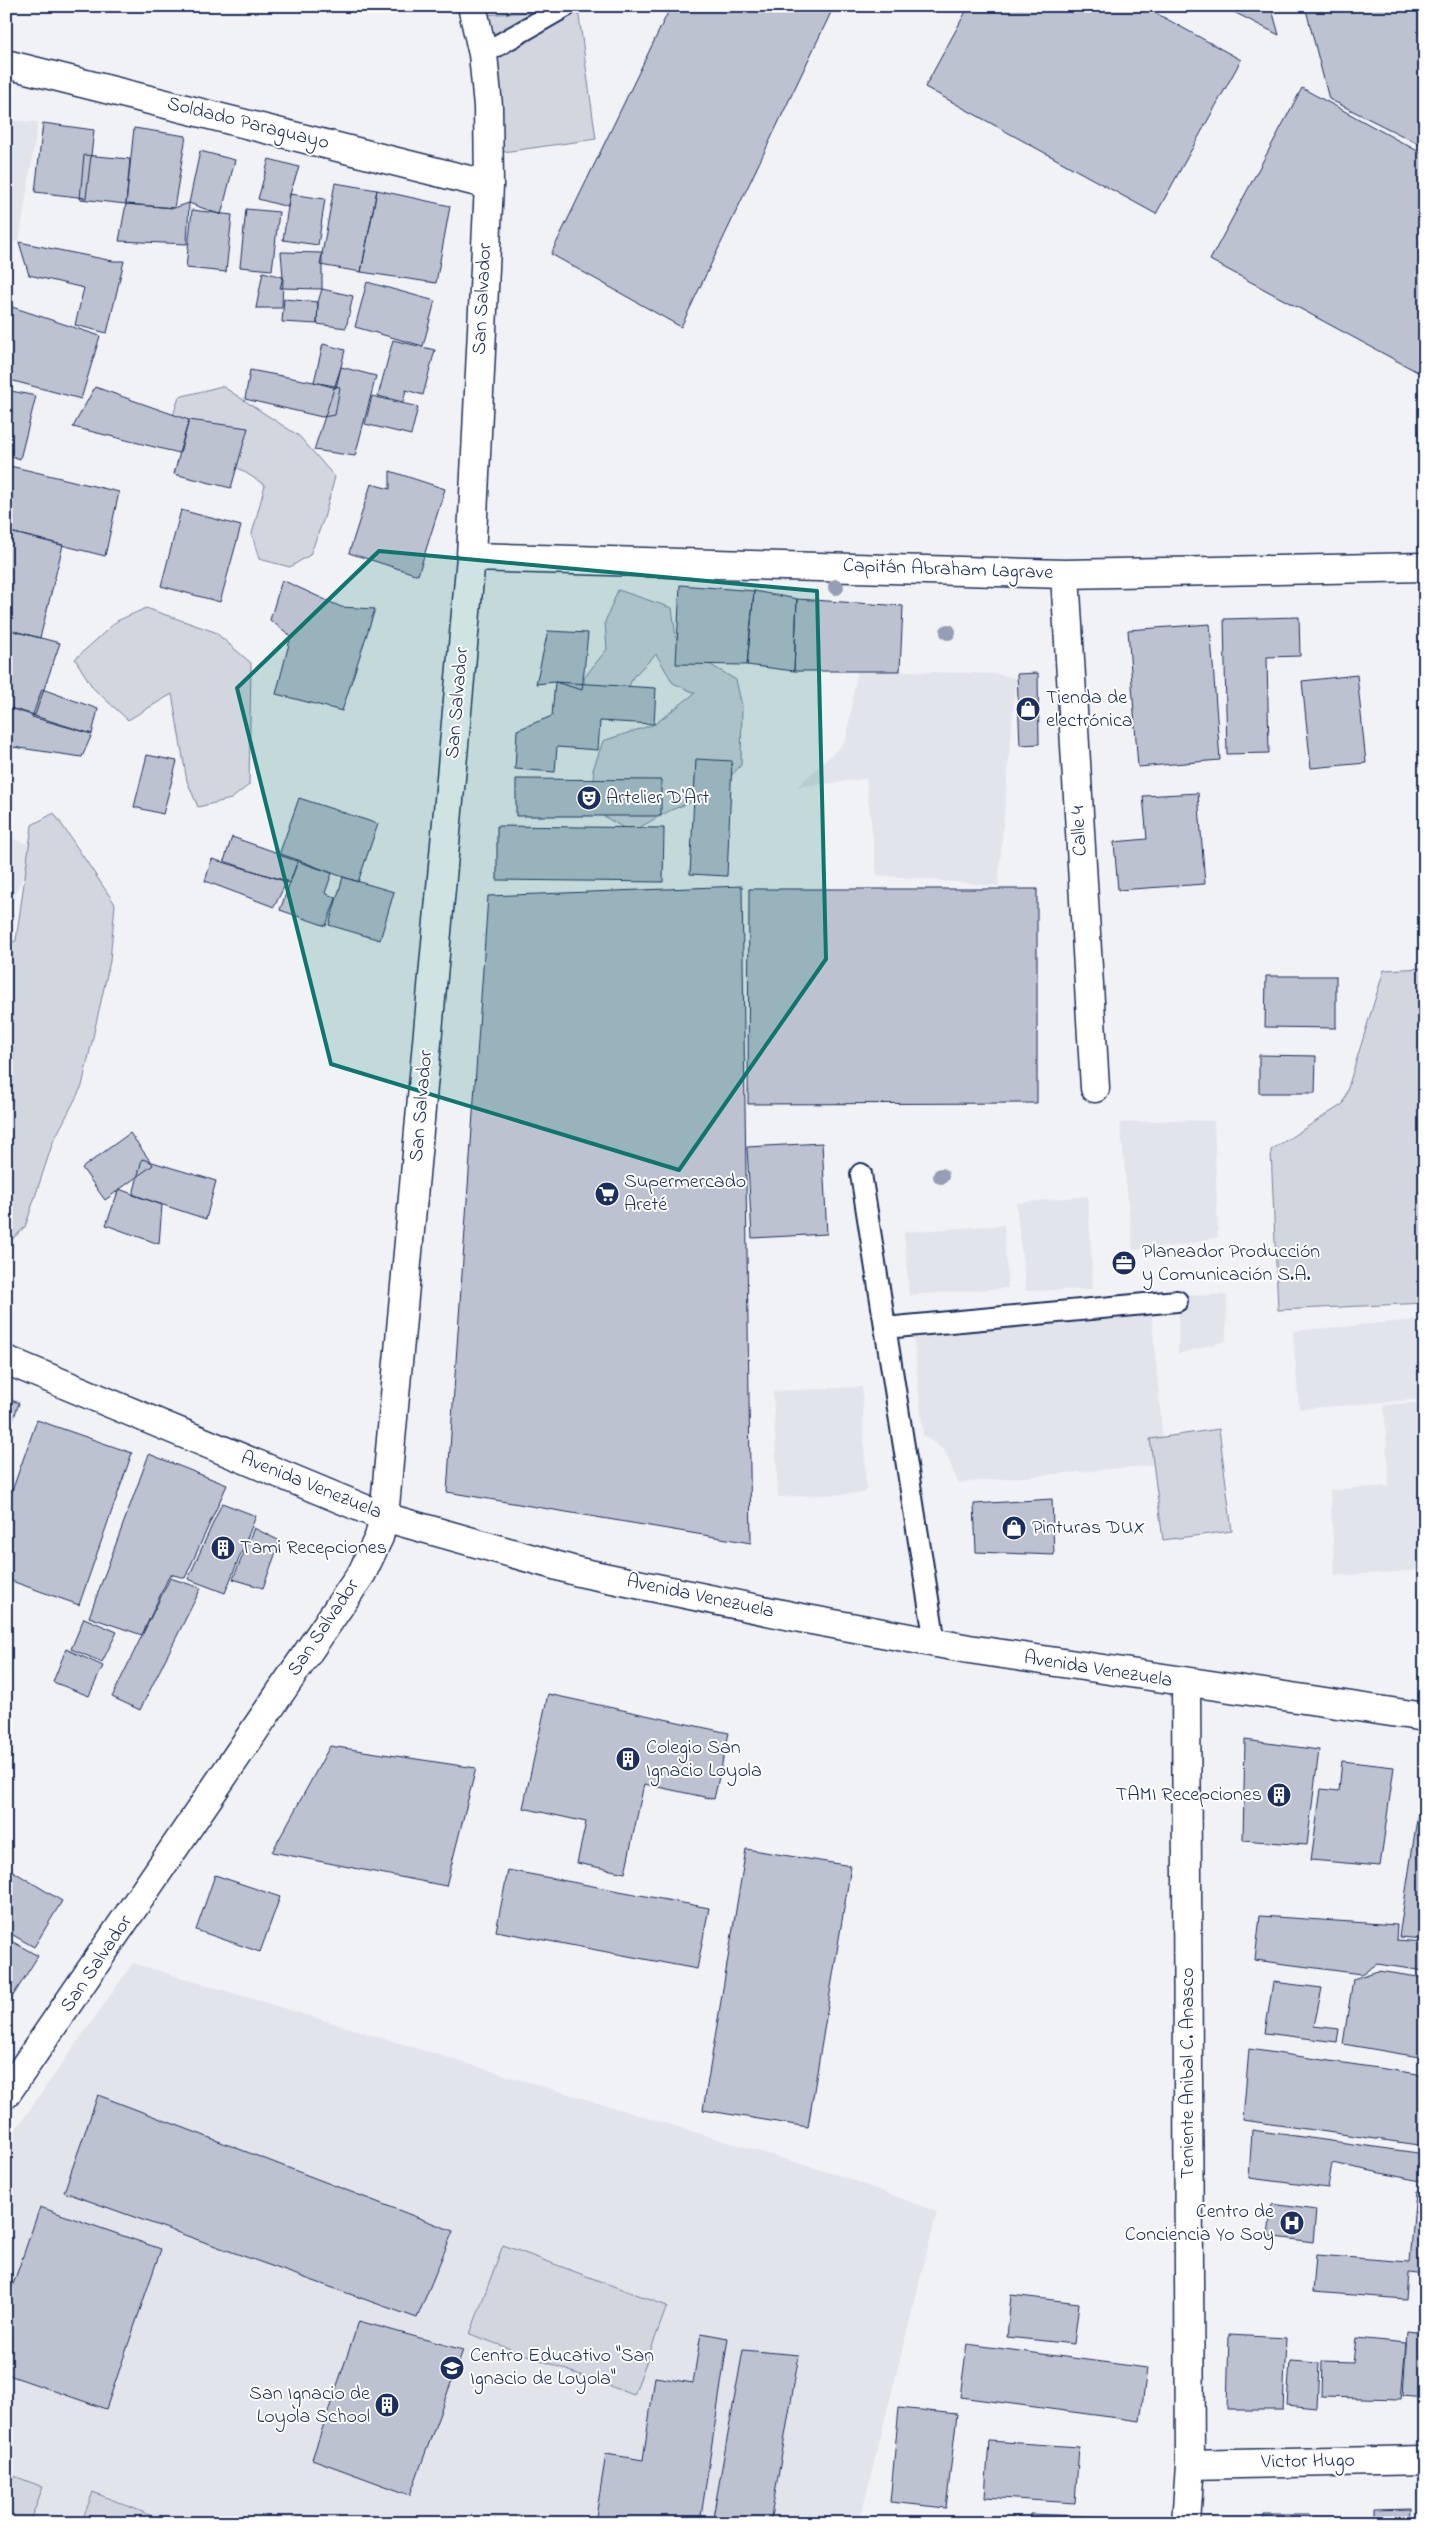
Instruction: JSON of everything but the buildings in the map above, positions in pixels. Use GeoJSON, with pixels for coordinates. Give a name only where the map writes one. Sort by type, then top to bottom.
{"type":"FeatureCollection","features":[{"type":"Feature","properties":{"kind":"street","name":"San Salvador"},"geometry":{"type":"LineString","coordinates":[[6,2094],[362,1572],[379,1537],[384,1517],[471,557],[489,185],[488,106],[484,54],[472,6]]}},
{"type":"Feature","properties":{"kind":"street","name":"Soldado Paraguayo"},"geometry":{"type":"LineString","coordinates":[[6,64],[489,185]]}},
{"type":"Feature","properties":{"kind":"street","name":"Capitán Abraham Lagrave"},"geometry":{"type":"LineString","coordinates":[[471,557],[1065,574],[1425,567]]}},
{"type":"Feature","properties":{"kind":"street","name":"Calle 4"},"geometry":{"type":"LineString","coordinates":[[1065,574],[1095,1088]]}},
{"type":"Feature","properties":{"kind":"street","name":"Avenida Venezuela"},"geometry":{"type":"LineString","coordinates":[[6,1360],[384,1517],[579,1572],[935,1643],[1186,1683],[1425,1717]]}},
{"type":"Feature","properties":{"kind":"street","name":"Teniente Anibal C. Anasco"},"geometry":{"type":"LineString","coordinates":[[1186,1683],[1190,2465],[1186,2523]]}},
{"type":"Feature","properties":{"kind":"street","name":"Victor Hugo"},"geometry":{"type":"LineString","coordinates":[[1190,2465],[1425,2460]]}},
{"type":"Feature","properties":{"kind":"lane"},"geometry":{"type":"LineString","coordinates":[[484,54],[566,6]]}},
{"type":"Feature","properties":{"kind":"lane"},"geometry":{"type":"LineString","coordinates":[[861,1174],[935,1643]]}},
{"type":"Feature","properties":{"kind":"lane"},"geometry":{"type":"LineString","coordinates":[[885,1328],[1177,1301]]}},
{"type":"Feature","properties":{"kind":"highlighted area"},"geometry":{"type":"Polygon","coordinates":[[[379,551],[817,591],[826,959],[679,1170],[331,1064],[237,688],[379,551]]]}},
{"type":"Feature","properties":{"kind":"shaded area"},"geometry":{"type":"Polygon","coordinates":[[[578,9],[596,139],[496,153],[483,15],[578,9]]]}},
{"type":"Feature","properties":{"kind":"shaded area"},"geometry":{"type":"Polygon","coordinates":[[[6,120],[38,122],[19,242],[6,240],[6,120]]]}},
{"type":"Feature","properties":{"kind":"shaded area"},"geometry":{"type":"Polygon","coordinates":[[[222,386],[299,436],[335,477],[324,518],[310,555],[290,567],[259,559],[252,534],[265,485],[170,425],[179,397],[222,386]]]}},
{"type":"Feature","properties":{"kind":"shaded area"},"geometry":{"type":"Polygon","coordinates":[[[618,590],[672,608],[676,638],[701,659],[736,680],[742,706],[741,765],[715,793],[671,810],[631,832],[598,813],[593,770],[603,741],[655,724],[695,693],[673,683],[656,654],[633,677],[615,719],[585,701],[584,678],[607,649],[605,622],[618,590]]]}},
{"type":"Feature","properties":{"kind":"shaded area"},"geometry":{"type":"Polygon","coordinates":[[[146,608],[215,632],[251,663],[249,785],[231,799],[198,807],[187,781],[172,694],[128,720],[93,688],[75,659],[117,621],[146,608]]]}},
{"type":"Feature","properties":{"kind":"shaded area"},"geometry":{"type":"Polygon","coordinates":[[[858,665],[900,671],[997,674],[1016,678],[998,886],[877,875],[866,779],[797,787],[846,741],[858,665]]]}},
{"type":"Feature","properties":{"kind":"shaded area"},"geometry":{"type":"Polygon","coordinates":[[[54,813],[115,904],[110,961],[82,1086],[53,1142],[25,1227],[6,1245],[6,943],[16,941],[32,825],[54,813]]]}},
{"type":"Feature","properties":{"kind":"shaded area"},"geometry":{"type":"Polygon","coordinates":[[[6,836],[35,847],[9,911],[6,909],[6,836]]]}},
{"type":"Feature","properties":{"kind":"shaded area"},"geometry":{"type":"Polygon","coordinates":[[[1425,968],[1425,1303],[1278,1310],[1271,1150],[1343,1104],[1384,970],[1425,968]]]}},
{"type":"Feature","properties":{"kind":"shaded area"},"geometry":{"type":"Polygon","coordinates":[[[1173,1120],[1214,1121],[1218,1237],[1184,1245],[1133,1250],[1120,1123],[1173,1120]]]}},
{"type":"Feature","properties":{"kind":"shaded area"},"geometry":{"type":"Polygon","coordinates":[[[1088,1196],[1093,1289],[1026,1291],[1016,1203],[1088,1196]]]}},
{"type":"Feature","properties":{"kind":"shaded area"},"geometry":{"type":"Polygon","coordinates":[[[1004,1225],[1008,1288],[909,1295],[904,1232],[1004,1225]]]}},
{"type":"Feature","properties":{"kind":"shaded area"},"geometry":{"type":"Polygon","coordinates":[[[1179,1294],[1227,1295],[1226,1341],[1178,1354],[1179,1294]]]}},
{"type":"Feature","properties":{"kind":"shaded area"},"geometry":{"type":"Polygon","coordinates":[[[1151,1307],[1165,1464],[958,1483],[945,1451],[923,1435],[913,1329],[1151,1307]]]}},
{"type":"Feature","properties":{"kind":"shaded area"},"geometry":{"type":"Polygon","coordinates":[[[1417,1320],[1424,1399],[1299,1409],[1293,1331],[1417,1320]]]}},
{"type":"Feature","properties":{"kind":"shaded area"},"geometry":{"type":"Polygon","coordinates":[[[862,1387],[866,1493],[778,1497],[773,1391],[862,1387]]]}},
{"type":"Feature","properties":{"kind":"shaded area"},"geometry":{"type":"Polygon","coordinates":[[[1425,1402],[1425,1499],[1419,1500],[1424,1570],[1335,1576],[1330,1490],[1389,1486],[1384,1405],[1425,1402]]]}},
{"type":"Feature","properties":{"kind":"shaded area"},"geometry":{"type":"Polygon","coordinates":[[[1219,1429],[1232,1531],[1163,1540],[1150,1439],[1219,1429]]]}},
{"type":"Feature","properties":{"kind":"shaded area","name":"Centro Educativo \"San Ignacio de Loyola\""},"geometry":{"type":"Polygon","coordinates":[[[133,1963],[844,2177],[937,2212],[859,2523],[6,2523],[6,2143],[133,1963]]]}},
{"type":"Feature","properties":{"kind":"shaded area"},"geometry":{"type":"Polygon","coordinates":[[[503,2245],[667,2306],[634,2395],[470,2334],[503,2245]]]}},
{"type":"Feature","properties":{"kind":"shaded area"},"geometry":{"type":"Polygon","coordinates":[[[6,2473],[43,2487],[29,2523],[6,2523],[6,2473]]]}},
{"type":"Feature","properties":{"kind":"shaded area"},"geometry":{"type":"Polygon","coordinates":[[[93,2492],[170,2523],[81,2523],[93,2492]]]}},
{"type":"Feature","properties":{"kind":"place","name":"Tienda de electrónica"},"geometry":{"type":"Point","coordinates":[1028,709]}},
{"type":"Feature","properties":{"kind":"place","name":"Artelier D'Art"},"geometry":{"type":"Point","coordinates":[589,798]}},
{"type":"Feature","properties":{"kind":"place","name":"Supermercado Areté"},"geometry":{"type":"Point","coordinates":[607,1194]}},
{"type":"Feature","properties":{"kind":"place","name":"Planeador Producción y Comunicación S.A."},"geometry":{"type":"Point","coordinates":[1124,1263]}},
{"type":"Feature","properties":{"kind":"place","name":"Pinturas DUX"},"geometry":{"type":"Point","coordinates":[1014,1528]}},
{"type":"Feature","properties":{"kind":"place","name":"Tami Recepciones"},"geometry":{"type":"Point","coordinates":[223,1548]}},
{"type":"Feature","properties":{"kind":"place","name":"Colegio San Ignacio Loyola"},"geometry":{"type":"Point","coordinates":[628,1759]}},
{"type":"Feature","properties":{"kind":"place","name":"TAMI Recepciones"},"geometry":{"type":"Point","coordinates":[1279,1795]}},
{"type":"Feature","properties":{"kind":"place","name":"Centro de Conciencia Yo Soy"},"geometry":{"type":"Point","coordinates":[1292,2223]}},
{"type":"Feature","properties":{"kind":"place","name":"Centro Educativo \"San Ignacio de Loyola\""},"geometry":{"type":"Point","coordinates":[452,2368]}},
{"type":"Feature","properties":{"kind":"place","name":"San Ignacio de Loyola School"},"geometry":{"type":"Point","coordinates":[387,2405]}}]}
